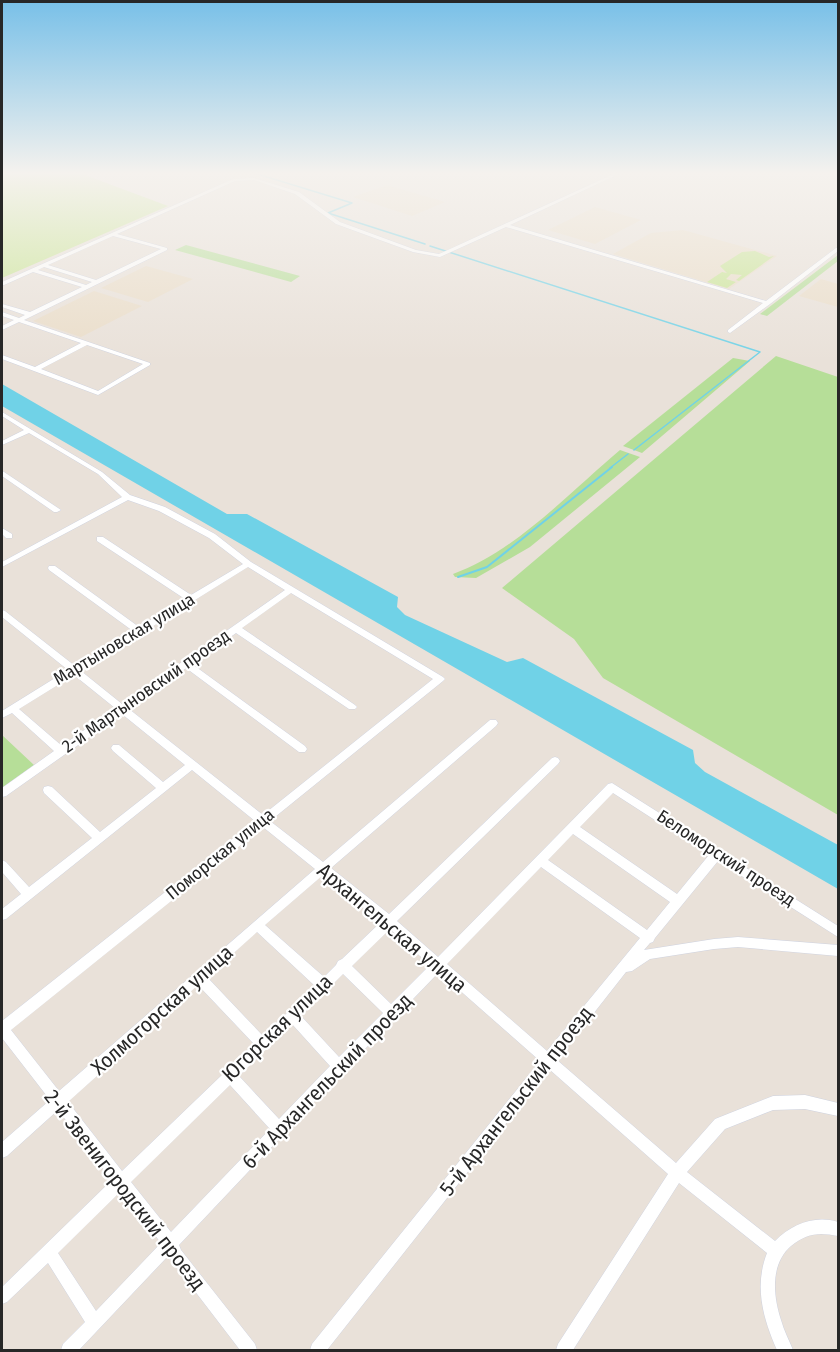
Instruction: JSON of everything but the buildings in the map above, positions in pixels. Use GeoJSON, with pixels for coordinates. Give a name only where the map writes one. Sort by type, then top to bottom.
{"type":"FeatureCollection","features":[{"type":"Feature","properties":{"kind":"street"},"geometry":{"type":"LineString","coordinates":[[2,284],[110,235]]}},
{"type":"Feature","properties":{"kind":"street"},"geometry":{"type":"LineString","coordinates":[[2,328],[165,249],[116,235]]}},
{"type":"Feature","properties":{"kind":"street"},"geometry":{"type":"LineString","coordinates":[[372,235],[431,256],[440,256],[485,235]]}},
{"type":"Feature","properties":{"kind":"street"},"geometry":{"type":"LineString","coordinates":[[540,235],[768,303]]}},
{"type":"Feature","properties":{"kind":"street"},"geometry":{"type":"LineString","coordinates":[[730,331],[838,249]]}},
{"type":"Feature","properties":{"kind":"street"},"geometry":{"type":"LineString","coordinates":[[43,265],[96,282]]}},
{"type":"Feature","properties":{"kind":"street"},"geometry":{"type":"LineString","coordinates":[[33,270],[87,286]]}},
{"type":"Feature","properties":{"kind":"street"},"geometry":{"type":"LineString","coordinates":[[2,305],[29,314]]}},
{"type":"Feature","properties":{"kind":"street"},"geometry":{"type":"LineString","coordinates":[[2,314],[148,364],[98,393],[2,357]]}},
{"type":"Feature","properties":{"kind":"street"},"geometry":{"type":"LineString","coordinates":[[35,370],[86,343]]}},
{"type":"Feature","properties":{"kind":"street"},"geometry":{"type":"LineString","coordinates":[[2,414],[100,473],[127,497],[187,522],[212,536],[248,564],[290,590]]}},
{"type":"Feature","properties":{"kind":"street"},"geometry":{"type":"LineString","coordinates":[[2,443],[28,431]]}},
{"type":"Feature","properties":{"kind":"street"},"geometry":{"type":"LineString","coordinates":[[2,474],[57,510]]}},
{"type":"Feature","properties":{"kind":"street"},"geometry":{"type":"LineString","coordinates":[[2,565],[127,497]]}},
{"type":"Feature","properties":{"kind":"street"},"geometry":{"type":"LineString","coordinates":[[100,539],[191,599]]}},
{"type":"Feature","properties":{"kind":"street","name":"Мартыновская улица"},"geometry":{"type":"LineString","coordinates":[[2,715],[248,564]]}},
{"type":"Feature","properties":{"kind":"street"},"geometry":{"type":"LineString","coordinates":[[52,568],[138,630]]}},
{"type":"Feature","properties":{"kind":"street","name":"2-й Мартыновский проезд"},"geometry":{"type":"LineString","coordinates":[[2,793],[290,590]]}},
{"type":"Feature","properties":{"kind":"street","name":"Поморская улица"},"geometry":{"type":"LineString","coordinates":[[2,1028],[440,679],[290,590]]}},
{"type":"Feature","properties":{"kind":"street","name":"Архангельская улица"},"geometry":{"type":"LineString","coordinates":[[2,613],[390,922],[437,966],[677,1173],[776,1251]]}},
{"type":"Feature","properties":{"kind":"street"},"geometry":{"type":"LineString","coordinates":[[235,628],[352,707]]}},
{"type":"Feature","properties":{"kind":"street"},"geometry":{"type":"LineString","coordinates":[[185,663],[302,749]]}},
{"type":"Feature","properties":{"kind":"street"},"geometry":{"type":"LineString","coordinates":[[12,708],[61,751]]}},
{"type":"Feature","properties":{"kind":"street","name":"Холмогорская улица"},"geometry":{"type":"LineString","coordinates":[[2,1151],[257,925],[493,723]]}},
{"type":"Feature","properties":{"kind":"street"},"geometry":{"type":"LineString","coordinates":[[116,748],[163,788]]}},
{"type":"Feature","properties":{"kind":"street","name":"Югорская улица"},"geometry":{"type":"LineString","coordinates":[[2,1297],[229,1074],[390,922],[555,760]]}},
{"type":"Feature","properties":{"kind":"street"},"geometry":{"type":"LineString","coordinates":[[2,915],[192,765]]}},
{"type":"Feature","properties":{"kind":"street","name":"6-й Архангельский проезд"},"geometry":{"type":"LineString","coordinates":[[69,1350],[172,1245],[339,1066],[612,787]]}},
{"type":"Feature","properties":{"kind":"street","name":"Беломорский проезд"},"geometry":{"type":"LineString","coordinates":[[612,787],[838,932]]}},
{"type":"Feature","properties":{"kind":"street"},"geometry":{"type":"LineString","coordinates":[[48,790],[99,838]]}},
{"type":"Feature","properties":{"kind":"street"},"geometry":{"type":"LineString","coordinates":[[572,827],[677,900]]}},
{"type":"Feature","properties":{"kind":"street","name":"5-й Архангельский проезд"},"geometry":{"type":"LineString","coordinates":[[318,1350],[616,975],[717,854]]}},
{"type":"Feature","properties":{"kind":"street"},"geometry":{"type":"LineString","coordinates":[[541,861],[649,938]]}},
{"type":"Feature","properties":{"kind":"street"},"geometry":{"type":"LineString","coordinates":[[2,865],[28,894]]}},
{"type":"Feature","properties":{"kind":"street"},"geometry":{"type":"LineString","coordinates":[[257,925],[322,984]]}},
{"type":"Feature","properties":{"kind":"street"},"geometry":{"type":"LineString","coordinates":[[616,975],[648,954],[714,944],[738,942],[838,951]]}},
{"type":"Feature","properties":{"kind":"street"},"geometry":{"type":"LineString","coordinates":[[342,965],[392,1013]]}},
{"type":"Feature","properties":{"kind":"street"},"geometry":{"type":"LineString","coordinates":[[199,978],[261,1043]]}},
{"type":"Feature","properties":{"kind":"street"},"geometry":{"type":"LineString","coordinates":[[292,1015],[339,1066]]}},
{"type":"Feature","properties":{"kind":"street","name":"2-й Звенигородский проезд"},"geometry":{"type":"LineString","coordinates":[[2,1028],[172,1245],[174,1254],[249,1350]]}},
{"type":"Feature","properties":{"kind":"street"},"geometry":{"type":"LineString","coordinates":[[229,1074],[280,1130]]}},
{"type":"Feature","properties":{"kind":"street"},"geometry":{"type":"LineString","coordinates":[[564,1350],[677,1173],[720,1124],[773,1103],[805,1102],[838,1109]]}},
{"type":"Feature","properties":{"kind":"street"},"geometry":{"type":"LineString","coordinates":[[785,1350],[774,1330],[767,1300],[768,1274],[776,1251],[787,1238],[800,1230],[817,1226],[838,1229]]}},
{"type":"Feature","properties":{"kind":"street"},"geometry":{"type":"LineString","coordinates":[[49,1252],[95,1323]]}},
{"type":"Feature","properties":{"kind":"shaded area"},"geometry":{"type":"Polygon","coordinates":[[[565,235],[612,235],[595,244],[565,235]]]}},
{"type":"Feature","properties":{"kind":"shaded area"},"geometry":{"type":"Polygon","coordinates":[[[647,235],[701,235],[777,256],[729,289],[613,254],[647,235]]]}},
{"type":"Feature","properties":{"kind":"shaded area"},"geometry":{"type":"Polygon","coordinates":[[[146,266],[193,279],[148,302],[101,288],[146,266]]]}},
{"type":"Feature","properties":{"kind":"shaded area"},"geometry":{"type":"Polygon","coordinates":[[[821,279],[838,284],[838,307],[799,296],[821,279]]]}},
{"type":"Feature","properties":{"kind":"shaded area"},"geometry":{"type":"Polygon","coordinates":[[[94,291],[142,306],[81,337],[33,321],[94,291]]]}},
{"type":"Feature","properties":{"kind":"green space"},"geometry":{"type":"Polygon","coordinates":[[[2,235],[101,235],[2,278],[2,235]]]}},
{"type":"Feature","properties":{"kind":"green space"},"geometry":{"type":"Polygon","coordinates":[[[186,245],[300,276],[291,282],[175,250],[186,245]]]}},
{"type":"Feature","properties":{"kind":"green space"},"geometry":{"type":"Polygon","coordinates":[[[755,251],[769,257],[774,256],[739,281],[736,280],[742,275],[731,274],[726,279],[736,282],[727,288],[707,282],[722,272],[727,273],[720,266],[742,252],[755,251]]]}},
{"type":"Feature","properties":{"kind":"green space"},"geometry":{"type":"Polygon","coordinates":[[[838,255],[838,261],[767,316],[760,314],[838,255]]]}},
{"type":"Feature","properties":{"kind":"green space"},"geometry":{"type":"Polygon","coordinates":[[[776,356],[838,377],[838,815],[603,678],[574,639],[502,588],[776,356]]]}},
{"type":"Feature","properties":{"kind":"green space"},"geometry":{"type":"Polygon","coordinates":[[[733,358],[750,361],[642,453],[623,446],[733,358]]]}},
{"type":"Feature","properties":{"kind":"green space"},"geometry":{"type":"Polygon","coordinates":[[[620,450],[640,457],[530,547],[476,578],[455,577],[453,574],[498,551],[541,520],[620,450]]]}},
{"type":"Feature","properties":{"kind":"green space"},"geometry":{"type":"Polygon","coordinates":[[[2,735],[34,765],[2,788],[2,735]]]}},
{"type":"Feature","properties":{"kind":"water"},"geometry":{"type":"Polygon","coordinates":[[[2,384],[227,514],[247,514],[398,597],[397,607],[405,615],[507,662],[523,658],[693,750],[695,763],[705,772],[838,845],[838,889],[2,406],[2,384]]]}},
{"type":"Feature","properties":{"kind":"waterway"},"geometry":{"type":"LineString","coordinates":[[397,235],[425,244]]}},
{"type":"Feature","properties":{"kind":"waterway"},"geometry":{"type":"LineString","coordinates":[[430,246],[760,352],[634,450]]}},
{"type":"Feature","properties":{"kind":"waterway"},"geometry":{"type":"LineString","coordinates":[[610,468],[628,454]]}},
{"type":"Feature","properties":{"kind":"waterway"},"geometry":{"type":"LineString","coordinates":[[458,577],[487,567],[612,467]]}}]}
